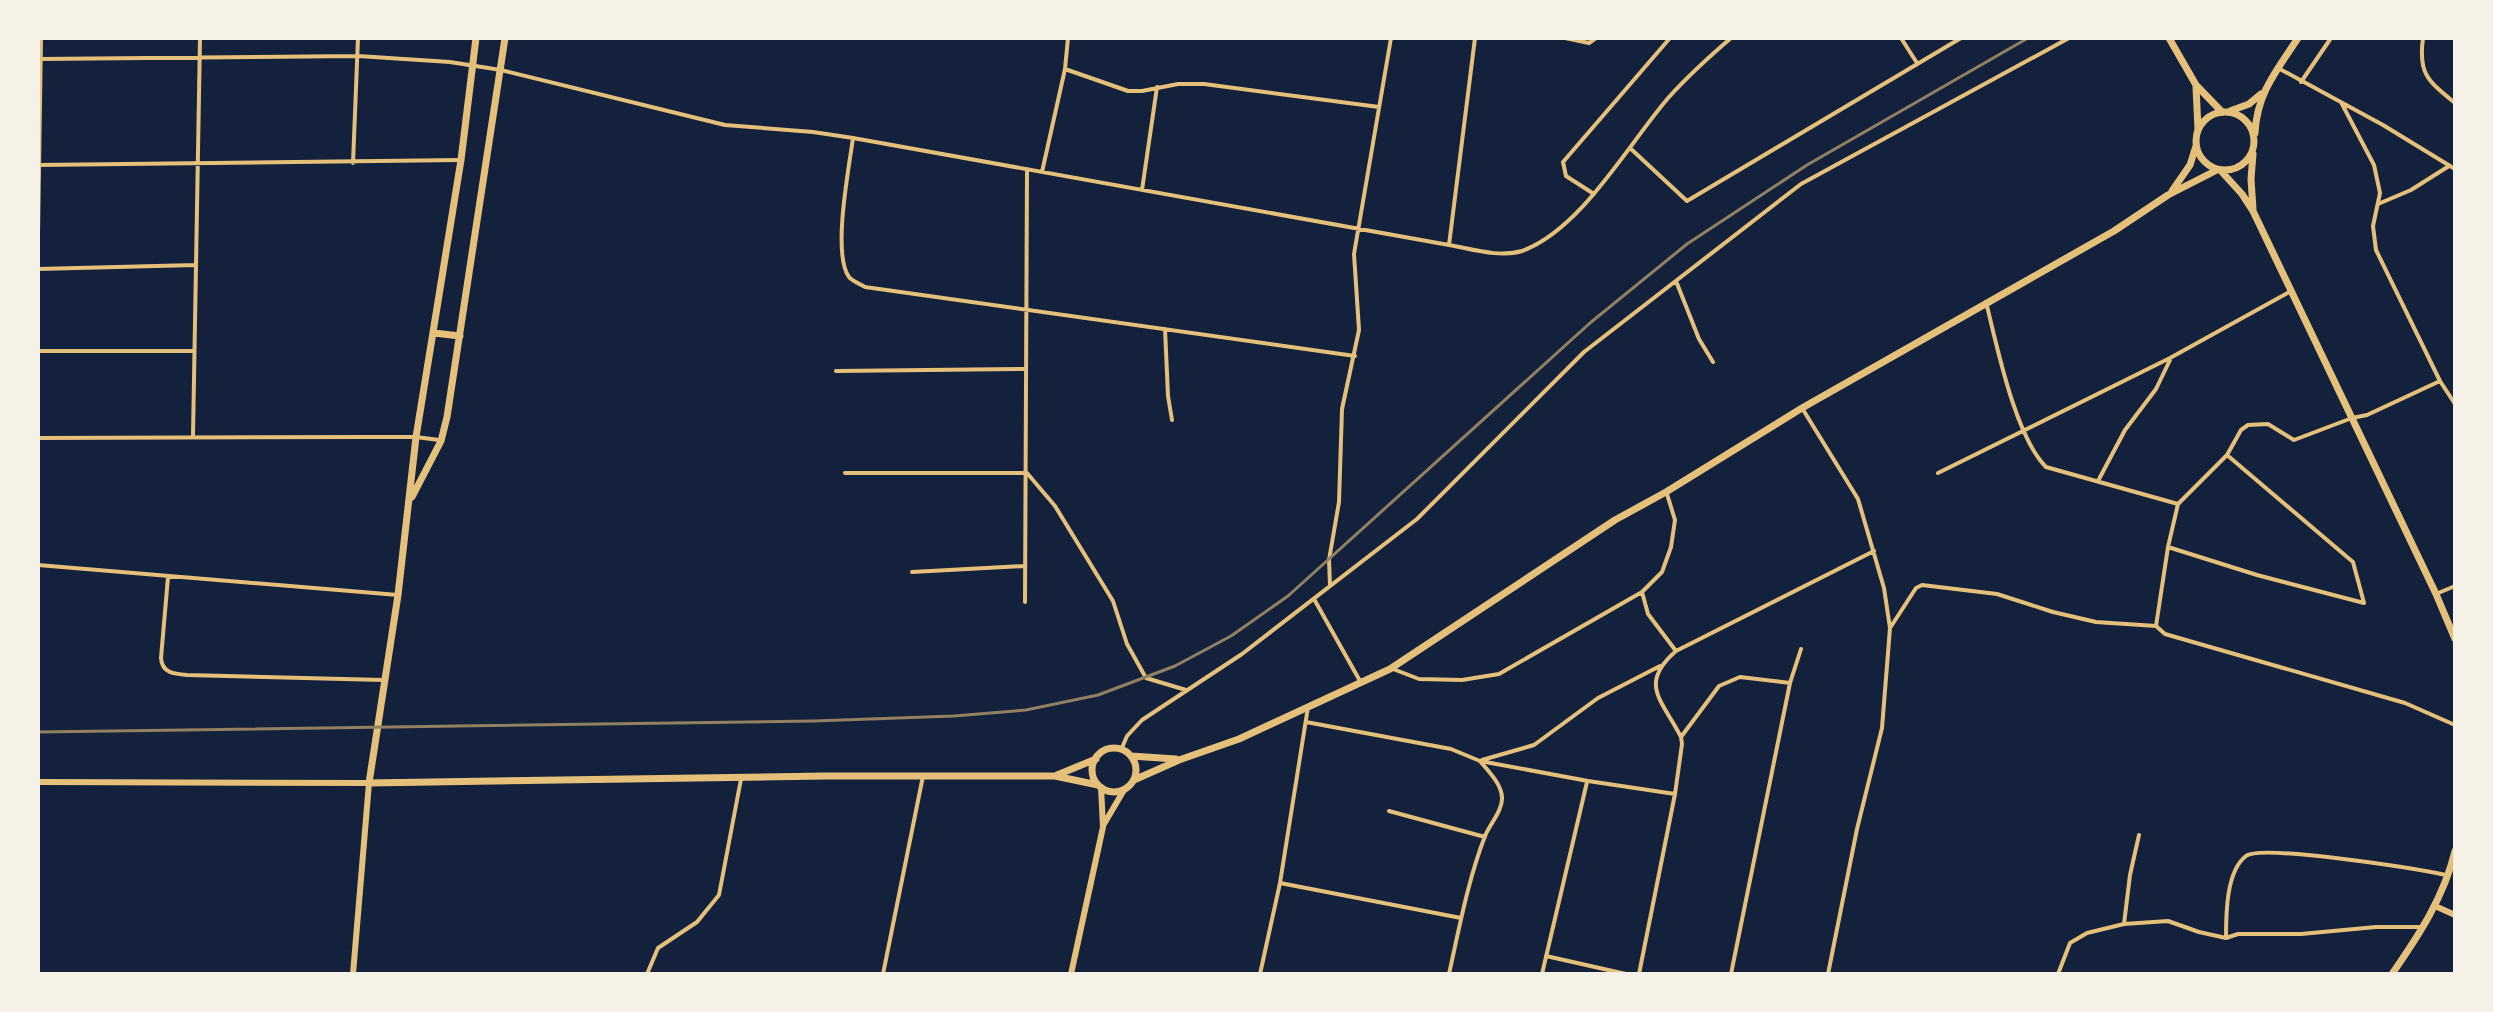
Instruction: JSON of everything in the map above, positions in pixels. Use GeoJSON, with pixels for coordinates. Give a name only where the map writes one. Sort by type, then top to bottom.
{"type":"FeatureCollection","features":[{"type":"Feature","properties":{"kind":"main road"},"geometry":{"type":"LineString","coordinates":[[353,974],[369,783],[398,595],[416,437],[461,160],[476,38]]}},
{"type":"Feature","properties":{"kind":"main road"},"geometry":{"type":"LineString","coordinates":[[409,502],[441,441],[505,38]]}},
{"type":"Feature","properties":{"kind":"main road"},"geometry":{"type":"LineString","coordinates":[[2169,38],[2196,85],[2225,112],[2240,115],[2255,135]]}},
{"type":"Feature","properties":{"kind":"main road"},"geometry":{"type":"LineString","coordinates":[[2253,211],[2251,167],[2255,116],[2262,93],[2298,38]]}},
{"type":"Feature","properties":{"kind":"main road"},"geometry":{"type":"LineString","coordinates":[[2168,195],[2190,165],[2196,146],[2196,85]]}},
{"type":"Feature","properties":{"kind":"main road"},"geometry":{"type":"LineString","coordinates":[[2198,129],[2209,116],[2249,104],[2262,93]]}},
{"type":"Feature","properties":{"kind":"main road"},"geometry":{"type":"LineString","coordinates":[[2196,146],[2199,157],[2219,170],[2253,211],[2455,639]]}},
{"type":"Feature","properties":{"kind":"main road"},"geometry":{"type":"LineString","coordinates":[[1071,974],[1103,827],[1124,790],[1134,780],[1239,739],[1390,669],[1615,520],[1802,408],[2114,231],[2168,195],[2219,170],[2241,166],[2254,150]]}},
{"type":"Feature","properties":{"kind":"main road"},"geometry":{"type":"LineString","coordinates":[[434,333],[460,336]]}},
{"type":"Feature","properties":{"kind":"main road"},"geometry":{"type":"LineString","coordinates":[[1055,776],[1112,749],[1131,756],[1179,760]]}},
{"type":"Feature","properties":{"kind":"main road"},"geometry":{"type":"LineString","coordinates":[[1131,756],[1136,772],[1134,780]]}},
{"type":"Feature","properties":{"kind":"main road"},"geometry":{"type":"LineString","coordinates":[[1096,759],[1093,777],[1099,786],[1103,827]]}},
{"type":"Feature","properties":{"kind":"main road"},"geometry":{"type":"LineString","coordinates":[[38,782],[369,783],[1055,776],[1108,791],[1124,790]]}},
{"type":"Feature","properties":{"kind":"main road"},"geometry":{"type":"LineString","coordinates":[[2392,974],[2435,906],[2449,875],[2455,851]]}},
{"type":"Feature","properties":{"kind":"main road"},"geometry":{"type":"LineString","coordinates":[[2435,906],[2455,915]]}},
{"type":"Feature","properties":{"kind":"street"},"geometry":{"type":"LineString","coordinates":[[38,235],[41,38]]}},
{"type":"Feature","properties":{"kind":"street"},"geometry":{"type":"LineString","coordinates":[[193,436],[200,38]]}},
{"type":"Feature","properties":{"kind":"street"},"geometry":{"type":"LineString","coordinates":[[353,163],[358,38]]}},
{"type":"Feature","properties":{"kind":"street"},"geometry":{"type":"LineString","coordinates":[[1042,172],[1065,69],[1068,38]]}},
{"type":"Feature","properties":{"kind":"street"},"geometry":{"type":"LineString","coordinates":[[1330,586],[1329,560],[1339,502],[1342,409],[1359,330],[1354,254],[1391,38]]}},
{"type":"Feature","properties":{"kind":"street"},"geometry":{"type":"LineString","coordinates":[[1449,245],[1475,38]]}},
{"type":"Feature","properties":{"kind":"street"},"geometry":{"type":"LineString","coordinates":[[1565,38],[1589,43],[1596,38]]}},
{"type":"Feature","properties":{"kind":"street"},"geometry":{"type":"LineString","coordinates":[[1594,194],[1566,176],[1563,162],[1670,38]]}},
{"type":"Feature","properties":{"kind":"street"},"geometry":{"type":"LineString","coordinates":[[39,59],[358,56],[473,65],[725,125],[853,138],[1490,253],[1521,251],[1551,234],[1594,194],[1670,97],[1731,38]]}},
{"type":"Feature","properties":{"kind":"street"},"geometry":{"type":"LineString","coordinates":[[1901,38],[1917,63]]}},
{"type":"Feature","properties":{"kind":"street"},"geometry":{"type":"LineString","coordinates":[[1630,148],[1687,201],[1961,38]]}},
{"type":"Feature","properties":{"kind":"street"},"geometry":{"type":"LineString","coordinates":[[1121,750],[1127,736],[1142,720],[1242,654],[1417,519],[1584,352],[1801,184],[2069,38]]}},
{"type":"Feature","properties":{"kind":"street"},"geometry":{"type":"LineString","coordinates":[[2301,82],[2331,38]]}},
{"type":"Feature","properties":{"kind":"street"},"geometry":{"type":"LineString","coordinates":[[2423,38],[2420,60],[2428,81],[2455,103]]}},
{"type":"Feature","properties":{"kind":"street"},"geometry":{"type":"LineString","coordinates":[[2278,68],[2383,125],[2452,168],[2378,204]]}},
{"type":"Feature","properties":{"kind":"street"},"geometry":{"type":"LineString","coordinates":[[1065,69],[1128,91],[1204,84],[1379,107]]}},
{"type":"Feature","properties":{"kind":"street"},"geometry":{"type":"LineString","coordinates":[[1142,190],[1157,87]]}},
{"type":"Feature","properties":{"kind":"street"},"geometry":{"type":"LineString","coordinates":[[2342,104],[2374,165],[2380,193],[2373,226],[2376,250],[2440,381],[2455,404]]}},
{"type":"Feature","properties":{"kind":"street"},"geometry":{"type":"LineString","coordinates":[[853,138],[841,235],[842,261],[850,279],[865,287],[1355,356]]}},
{"type":"Feature","properties":{"kind":"street"},"geometry":{"type":"LineString","coordinates":[[39,166],[461,160]]}},
{"type":"Feature","properties":{"kind":"street"},"geometry":{"type":"LineString","coordinates":[[1025,602],[1027,169]]}},
{"type":"Feature","properties":{"kind":"street"},"geometry":{"type":"LineString","coordinates":[[38,269],[196,265]]}},
{"type":"Feature","properties":{"kind":"street"},"geometry":{"type":"LineString","coordinates":[[1676,281],[1699,339],[1713,362]]}},
{"type":"Feature","properties":{"kind":"street"},"geometry":{"type":"LineString","coordinates":[[1938,473],[2170,358],[2291,291]]}},
{"type":"Feature","properties":{"kind":"street"},"geometry":{"type":"LineString","coordinates":[[1986,302],[2023,430],[2039,460],[2046,467],[2178,504]]}},
{"type":"Feature","properties":{"kind":"street"},"geometry":{"type":"LineString","coordinates":[[1165,329],[1172,420]]}},
{"type":"Feature","properties":{"kind":"street"},"geometry":{"type":"LineString","coordinates":[[38,351],[194,351]]}},
{"type":"Feature","properties":{"kind":"street"},"geometry":{"type":"LineString","coordinates":[[2098,481],[2125,430],[2156,389],[2170,358]]}},
{"type":"Feature","properties":{"kind":"street"},"geometry":{"type":"LineString","coordinates":[[836,371],[1025,369]]}},
{"type":"Feature","properties":{"kind":"street"},"geometry":{"type":"LineString","coordinates":[[2156,626],[2178,504],[2227,455],[2241,430],[2248,425],[2268,424],[2294,440],[2367,415],[2440,381]]}},
{"type":"Feature","properties":{"kind":"street"},"geometry":{"type":"LineString","coordinates":[[1802,408],[1858,499],[1884,588],[1890,628],[1882,728],[1857,829],[1828,974]]}},
{"type":"Feature","properties":{"kind":"street"},"geometry":{"type":"LineString","coordinates":[[38,438],[416,437],[441,441]]}},
{"type":"Feature","properties":{"kind":"street"},"geometry":{"type":"LineString","coordinates":[[2168,547],[2257,575],[2364,603],[2353,562],[2227,455]]}},
{"type":"Feature","properties":{"kind":"street"},"geometry":{"type":"LineString","coordinates":[[845,473],[1027,473],[1055,506],[1113,601],[1127,644],[1146,678],[1186,690]]}},
{"type":"Feature","properties":{"kind":"street"},"geometry":{"type":"LineString","coordinates":[[1390,669],[1419,679],[1462,680],[1499,674],[1642,592],[1662,572],[1671,547],[1675,520],[1666,492]]}},
{"type":"Feature","properties":{"kind":"street"},"geometry":{"type":"LineString","coordinates":[[1480,761],[1534,745],[1598,698],[1661,665],[1676,651],[1874,551]]}},
{"type":"Feature","properties":{"kind":"street"},"geometry":{"type":"LineString","coordinates":[[38,565],[398,595]]}},
{"type":"Feature","properties":{"kind":"street"},"geometry":{"type":"LineString","coordinates":[[912,572],[1024,566]]}},
{"type":"Feature","properties":{"kind":"street"},"geometry":{"type":"LineString","coordinates":[[168,576],[161,658],[168,672],[383,680]]}},
{"type":"Feature","properties":{"kind":"street"},"geometry":{"type":"LineString","coordinates":[[1890,628],[1916,588],[1931,584],[1997,594],[2096,622],[2156,626],[2165,634],[2405,703],[2455,725]]}},
{"type":"Feature","properties":{"kind":"street"},"geometry":{"type":"LineString","coordinates":[[2436,594],[2455,586]]}},
{"type":"Feature","properties":{"kind":"street"},"geometry":{"type":"LineString","coordinates":[[1642,592],[1648,614],[1676,651]]}},
{"type":"Feature","properties":{"kind":"street"},"geometry":{"type":"LineString","coordinates":[[1314,599],[1361,683]]}},
{"type":"Feature","properties":{"kind":"street"},"geometry":{"type":"LineString","coordinates":[[1731,974],[1790,683],[1801,649]]}},
{"type":"Feature","properties":{"kind":"street"},"geometry":{"type":"LineString","coordinates":[[1661,665],[1654,684],[1681,737]]}},
{"type":"Feature","properties":{"kind":"street"},"geometry":{"type":"LineString","coordinates":[[1639,974],[1675,794],[1681,737],[1719,686],[1740,677],[1790,683]]}},
{"type":"Feature","properties":{"kind":"street"},"geometry":{"type":"LineString","coordinates":[[1260,974],[1280,883],[1308,707]]}},
{"type":"Feature","properties":{"kind":"street"},"geometry":{"type":"LineString","coordinates":[[1306,722],[1451,749],[1480,761],[1675,794]]}},
{"type":"Feature","properties":{"kind":"street"},"geometry":{"type":"LineString","coordinates":[[1449,974],[1461,918],[1485,837],[1502,802],[1493,776],[1480,761]]}},
{"type":"Feature","properties":{"kind":"street"},"geometry":{"type":"LineString","coordinates":[[883,974],[924,776]]}},
{"type":"Feature","properties":{"kind":"street"},"geometry":{"type":"LineString","coordinates":[[647,974],[658,948],[697,922],[719,895],[741,777]]}},
{"type":"Feature","properties":{"kind":"street"},"geometry":{"type":"LineString","coordinates":[[1542,974],[1588,781]]}},
{"type":"Feature","properties":{"kind":"street"},"geometry":{"type":"LineString","coordinates":[[1389,811],[1485,837]]}},
{"type":"Feature","properties":{"kind":"street"},"geometry":{"type":"LineString","coordinates":[[2124,924],[2139,835]]}},
{"type":"Feature","properties":{"kind":"street"},"geometry":{"type":"LineString","coordinates":[[2226,938],[2231,884],[2242,859],[2258,851],[2341,858],[2449,875]]}},
{"type":"Feature","properties":{"kind":"street"},"geometry":{"type":"LineString","coordinates":[[1280,883],[1461,918]]}},
{"type":"Feature","properties":{"kind":"street"},"geometry":{"type":"LineString","coordinates":[[2058,974],[2070,943],[2087,933],[2124,924],[2168,921],[2226,938],[2238,934],[2424,927]]}},
{"type":"Feature","properties":{"kind":"street"},"geometry":{"type":"LineString","coordinates":[[1546,956],[1626,974]]}},
{"type":"Feature","properties":{"kind":"railway"},"geometry":{"type":"LineString","coordinates":[[38,732],[814,721],[1026,710],[1098,695],[1175,666],[1231,636],[1288,596],[1590,323],[1687,244],[1807,165],[2028,38]]}}]}
